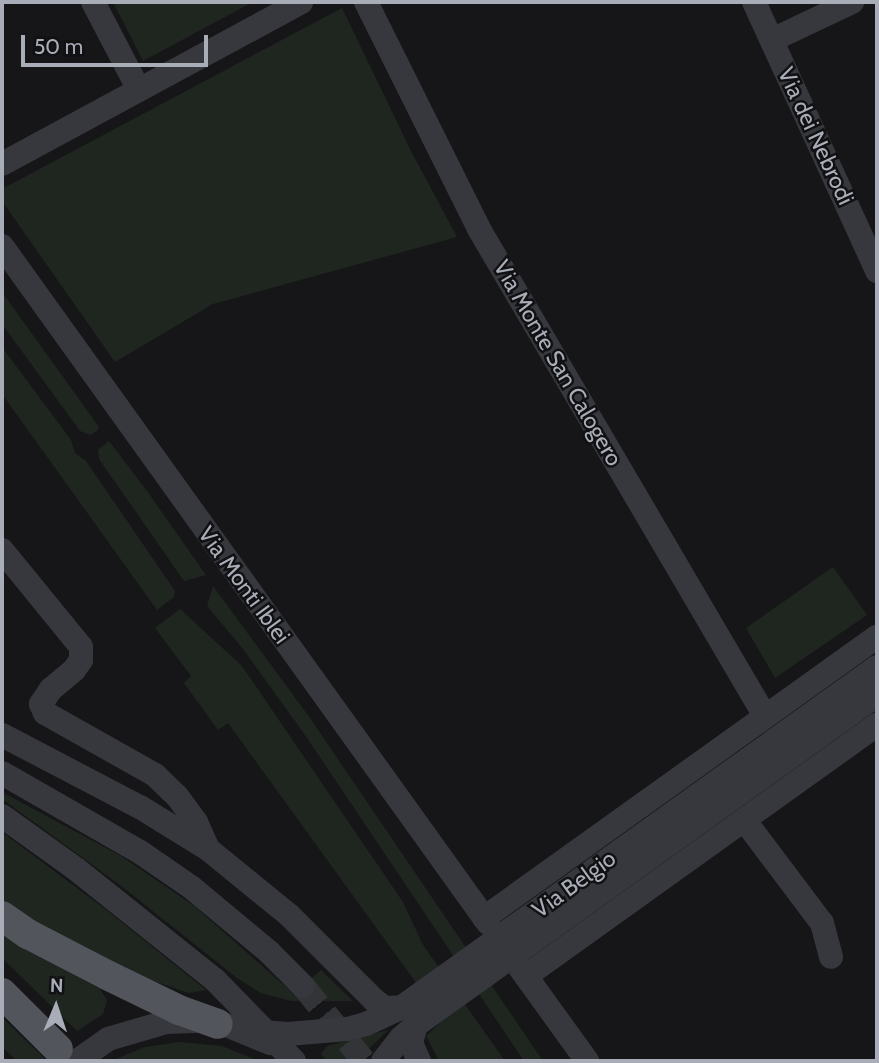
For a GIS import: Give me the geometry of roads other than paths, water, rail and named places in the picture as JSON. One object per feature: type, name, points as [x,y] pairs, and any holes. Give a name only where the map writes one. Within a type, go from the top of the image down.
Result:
[{"type":"main road","points":[[2,916],[28,934],[179,1010],[244,1029]]},
{"type":"main road","points":[[2,993],[68,1055]]},
{"type":"street","points":[[93,2],[139,90]]},
{"type":"street","points":[[2,164],[301,2]]},
{"type":"street","name":"Via Monte San Calogero","points":[[366,2],[480,229],[765,716]]},
{"type":"street","name":"Via dei Nebrodi","points":[[754,2],[877,271]]},
{"type":"street","points":[[772,40],[852,2]]},
{"type":"street","name":"Via Monti Iblei","points":[[2,246],[486,921]]},
{"type":"street","points":[[2,550],[81,647],[81,660],[74,670],[51,689],[41,704],[45,713],[155,775],[177,796],[196,822],[208,849]]},
{"type":"street","name":"Via Belgio","points":[[486,921],[877,637]]},
{"type":"street","name":"Via Belgio","points":[[383,1061],[401,1038],[409,1016],[877,667]]},
{"type":"street","name":"Via Belgio","points":[[68,1055],[126,1031],[166,1022],[244,1029],[347,1029],[409,1016],[877,695]]},
{"type":"street","name":"Via Belgio","points":[[587,1061],[523,972],[745,821],[877,725]]},
{"type":"street","points":[[2,735],[140,807],[208,849],[289,915],[374,1000],[385,1008],[409,1016],[411,1043],[419,1061]]},
{"type":"street","points":[[2,773],[118,839],[191,887],[269,952],[303,986]]},
{"type":"street","points":[[2,816],[76,869],[215,980],[244,1029],[293,1061]]},
{"type":"street","points":[[745,821],[822,923],[831,957]]},
{"type":"tunnel","points":[[303,986],[364,1061]]}]
